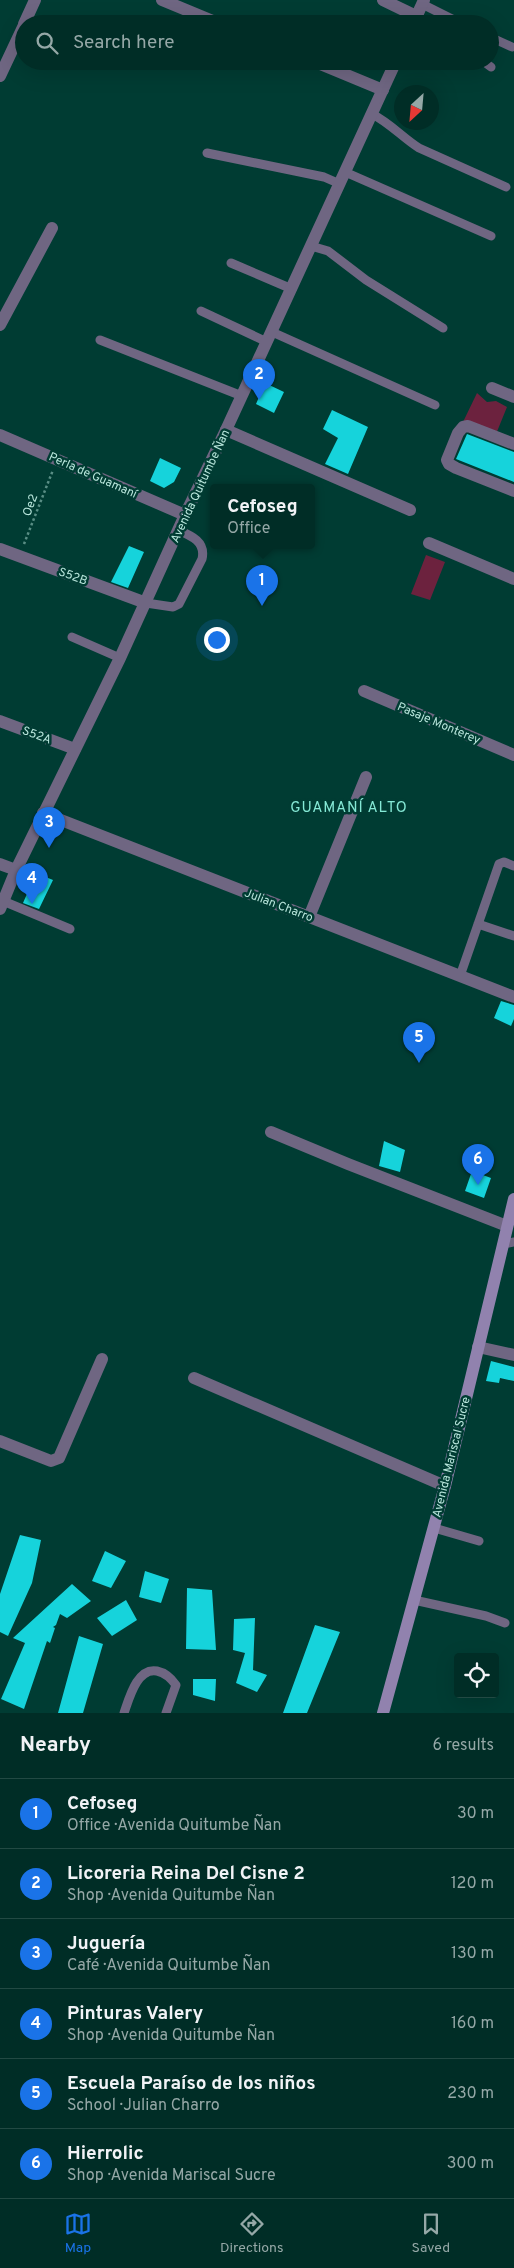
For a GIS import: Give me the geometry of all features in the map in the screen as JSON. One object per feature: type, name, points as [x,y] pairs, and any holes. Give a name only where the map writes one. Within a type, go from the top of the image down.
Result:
[{"type":"main road","name":"Avenida Mariscal Sucre","points":[[383,1713],[445,1486],[478,1347],[508,1243],[508,1226],[514,1199]]},
{"type":"street","points":[[28,15],[35,0]]},
{"type":"street","points":[[162,0],[198,15]]},
{"type":"street","points":[[383,0],[419,11]]},
{"type":"street","points":[[0,76],[15,44]]},
{"type":"street","points":[[335,70],[383,90]]},
{"type":"street","name":"Avenida Quitumbe Ñan","points":[[2,905],[16,870],[146,603],[178,530],[292,289],[392,70]]},
{"type":"street","points":[[0,325],[52,228]]},
{"type":"street","points":[[492,388],[514,397]]},
{"type":"street","points":[[514,444],[468,426],[463,427],[458,433],[447,460],[456,468],[514,491]]},
{"type":"street","points":[[226,430],[410,510]]},
{"type":"street","name":"Perla de Guamaní","points":[[0,436],[185,515]]},
{"type":"street","points":[[429,543],[514,579]]},
{"type":"street","name":"S52B","points":[[0,549],[146,603]]},
{"type":"street","name":"Pasaje Monterey","points":[[364,691],[514,755]]},
{"type":"street","name":"S52A","points":[[0,721],[75,749]]},
{"type":"street","points":[[309,917],[366,776]]},
{"type":"street","name":"Julian Charro","points":[[43,814],[514,997]]},
{"type":"street","points":[[0,864],[16,870]]},
{"type":"street","points":[[271,1132],[508,1226]]},
{"type":"street","points":[[478,1347],[514,1355]]},
{"type":"street","points":[[0,1441],[51,1461],[59,1458],[102,1359]]},
{"type":"street","points":[[194,1378],[445,1486]]},
{"type":"lane","points":[[419,11],[432,15]]},
{"type":"lane","points":[[499,41],[512,47]]},
{"type":"lane","points":[[372,114],[388,122],[408,141],[419,148],[506,187]]},
{"type":"lane","points":[[207,154],[324,177],[340,184]]},
{"type":"lane","points":[[345,172],[491,236]]},
{"type":"lane","points":[[312,246],[328,251],[366,280],[443,328]]},
{"type":"lane","points":[[231,263],[277,280],[292,289]]},
{"type":"lane","points":[[201,311],[435,405]]},
{"type":"lane","points":[[100,340],[242,396]]},
{"type":"lane","points":[[146,603],[173,607],[179,604],[202,559],[204,553],[201,544],[193,537],[178,530]]},
{"type":"lane","points":[[72,637],[120,658]]},
{"type":"lane","points":[[460,976],[499,864],[504,862],[514,866]]},
{"type":"lane","points":[[2,905],[70,929]]},
{"type":"lane","points":[[478,924],[514,936]]},
{"type":"lane","points":[[434,1528],[479,1541]]},
{"type":"lane","points":[[414,1600],[486,1616],[505,1623]]},
{"type":"lane","points":[[124,1713],[140,1678],[145,1672],[152,1670],[168,1676],[176,1685],[166,1713]]},
{"type":"path","name":"Oe2","points":[[19,557],[57,459]]},
{"type":"shaded area","points":[[477,393],[487,402],[496,401],[507,407],[496,434],[463,422]]},
{"type":"shaded area","points":[[426,555],[445,562],[430,600],[411,594]]},
{"type":"building","points":[[265,383],[284,392],[274,413],[256,404]]},
{"type":"building","points":[[332,410],[368,427],[348,474],[325,464],[338,438],[323,429]]},
{"type":"building","points":[[467,434],[514,452],[514,482],[456,459]]},
{"type":"building","points":[[160,458],[181,468],[174,482],[164,488],[150,481]]},
{"type":"building","points":[[129,546],[144,552],[128,588],[111,582]]},
{"type":"building","points":[[36,873],[53,880],[39,909],[23,903]]},
{"type":"building","points":[[501,1001],[514,1005],[514,1019],[511,1026],[494,1018]]},
{"type":"building","points":[[384,1141],[405,1150],[400,1172],[379,1166]]},
{"type":"building","points":[[472,1171],[491,1178],[484,1198],[465,1191]]},
{"type":"building","points":[[491,1361],[514,1367],[514,1381],[500,1378],[499,1383],[486,1381]]},
{"type":"building","points":[[20,1535],[41,1540],[32,1583],[8,1636],[0,1632],[0,1594]]},
{"type":"building","points":[[105,1551],[126,1561],[111,1588],[92,1581]]},
{"type":"building","points":[[145,1571],[169,1579],[161,1603],[139,1597]]},
{"type":"building","points":[[72,1584],[91,1601],[67,1618],[60,1614],[56,1625],[53,1627],[55,1628],[50,1643],[47,1641],[24,1709],[1,1699],[25,1643],[13,1638]]},
{"type":"building","points":[[187,1588],[212,1590],[216,1650],[186,1649]]},
{"type":"building","points":[[126,1600],[137,1620],[112,1636],[97,1618]]},
{"type":"building","points":[[255,1618],[253,1670],[267,1675],[257,1692],[236,1683],[245,1653],[233,1650],[234,1619]]},
{"type":"building","points":[[315,1625],[340,1632],[307,1713],[283,1713]]},
{"type":"building","points":[[79,1636],[103,1644],[83,1713],[58,1713]]},
{"type":"building","points":[[193,1679],[216,1679],[215,1701],[193,1695]]},
{"type":"place","name":"Licoreria Reina Del Cisne 2","points":[[259,400]]},
{"type":"place","name":"Cefoseg","points":[[262,606]]},
{"type":"place","name":"Juguería","points":[[49,848]]},
{"type":"place","name":"Pinturas Valery","points":[[32,904]]},
{"type":"place","name":"Escuela Paraíso de los niños","points":[[419,1063]]},
{"type":"place","name":"Hierrolic","points":[[478,1185]]},
{"type":"district","name":"GUAMANÍ ALTO","points":[[349,807]]}]
